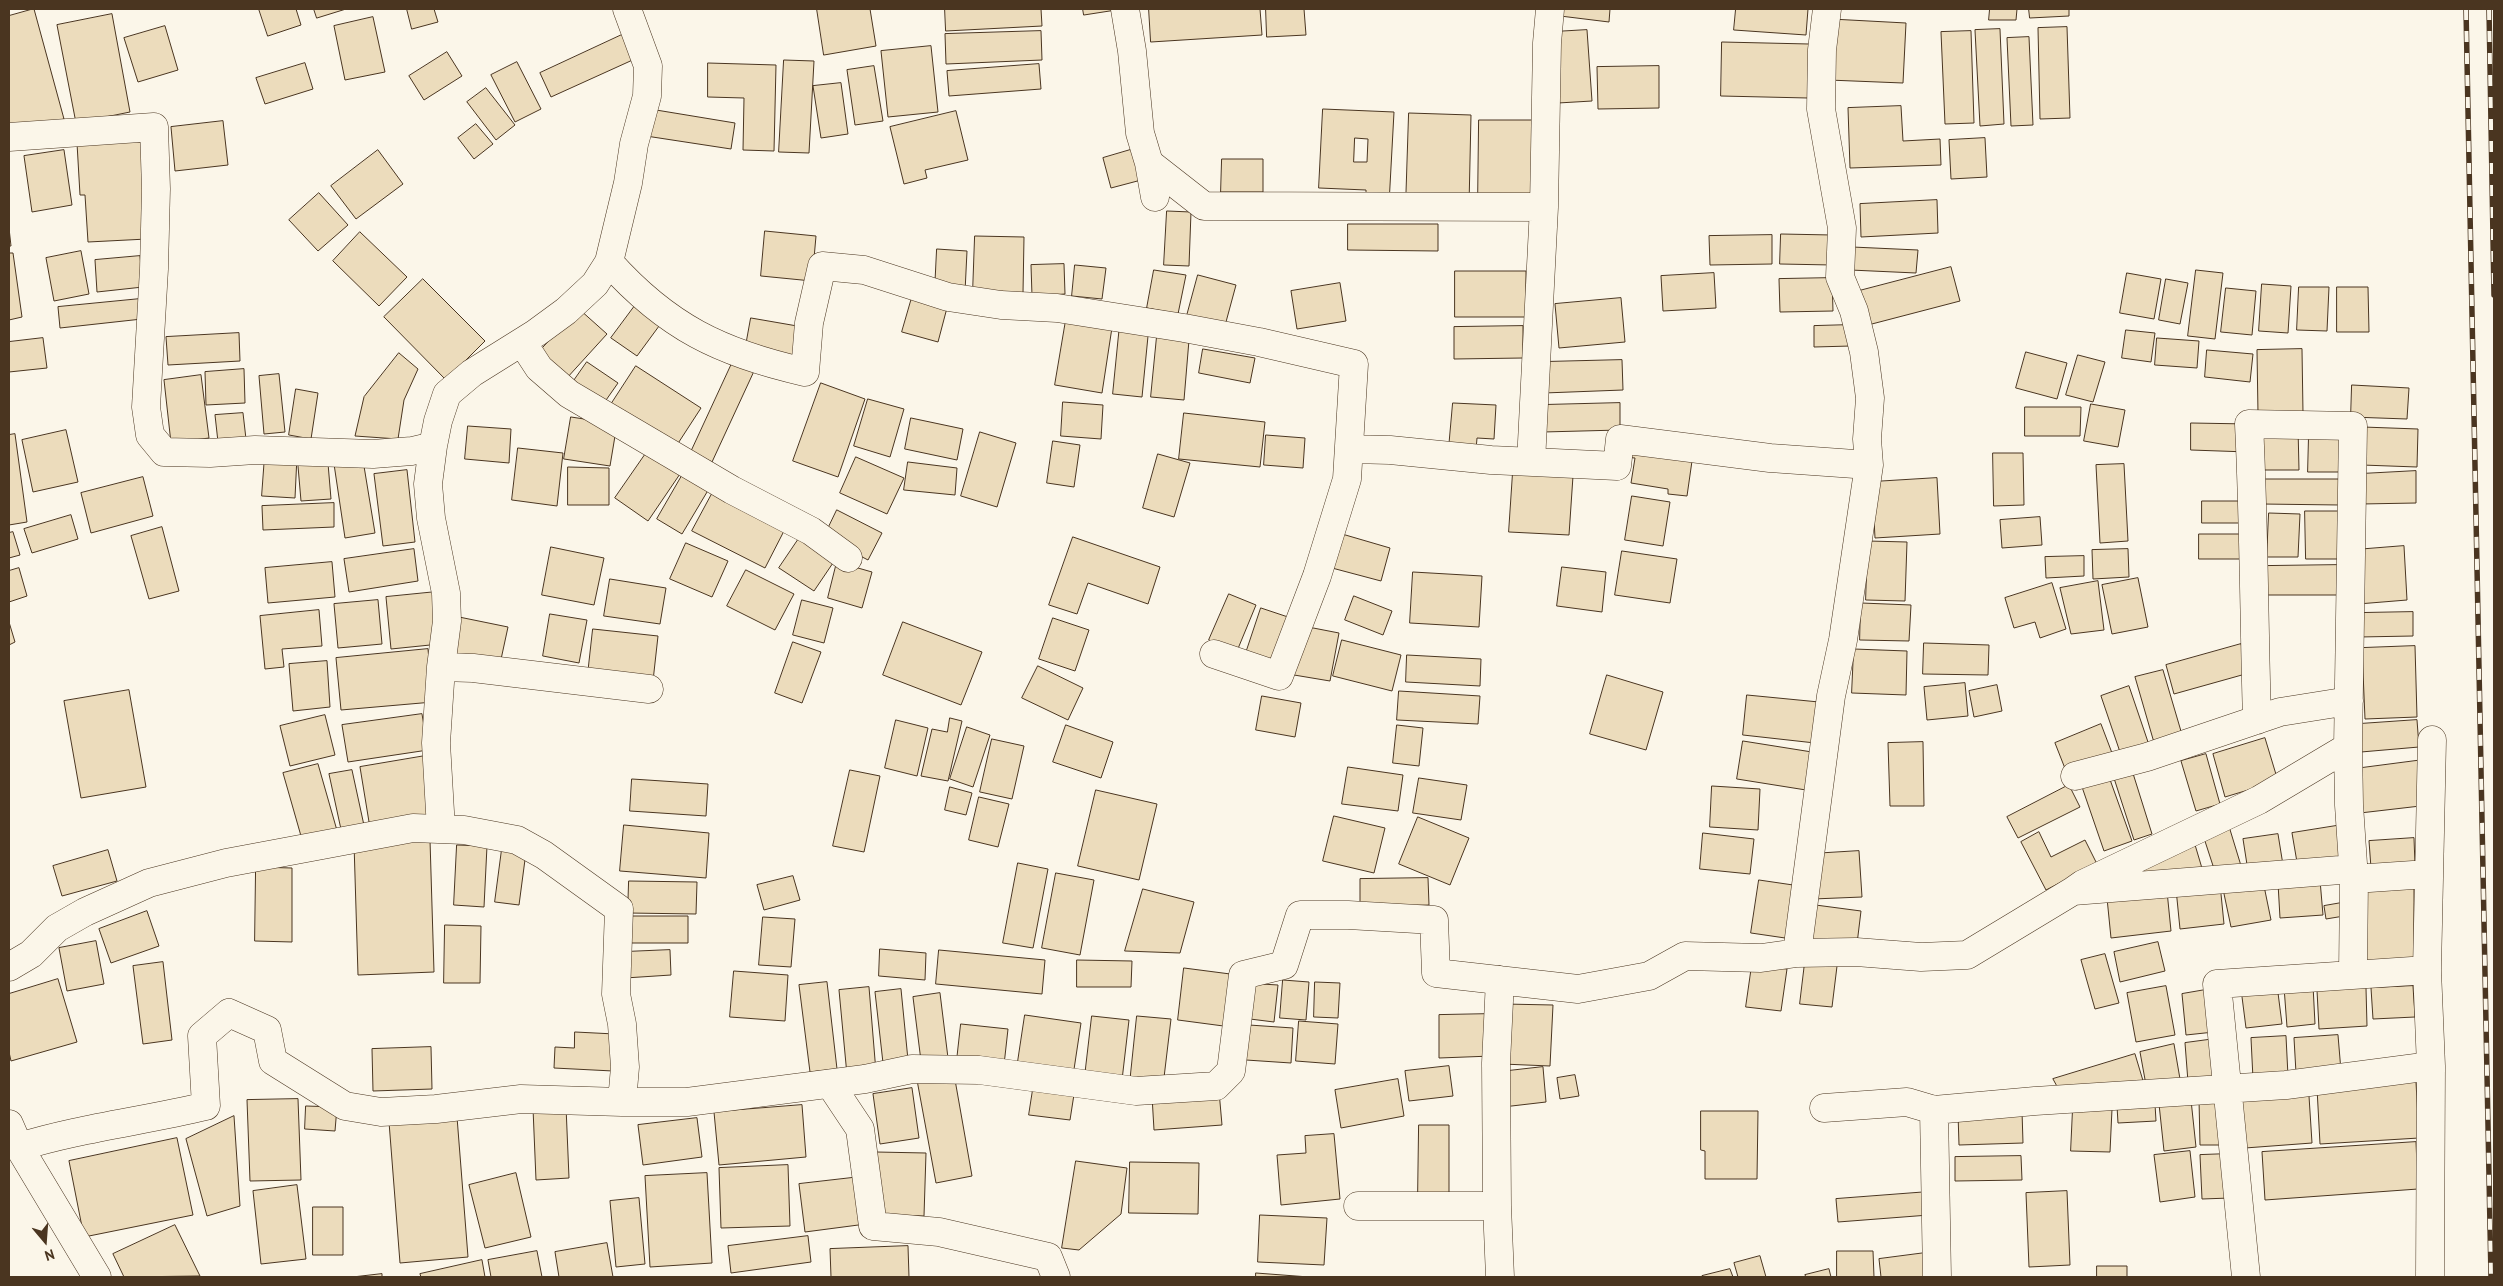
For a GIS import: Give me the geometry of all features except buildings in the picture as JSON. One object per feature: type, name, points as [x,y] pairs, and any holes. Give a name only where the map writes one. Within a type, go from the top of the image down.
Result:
[{"type":"street","points":[[441,829],[436,743],[440,667],[447,621],[446,593],[431,518],[428,484],[438,421],[447,394],[472,372],[522,342],[566,311],[595,284],[609,262],[628,183],[634,144],[647,96],[648,66],[627,9]]},
{"type":"street","points":[[1125,9],[1132,51],[1140,133],[1149,163],[1155,197]]},
{"type":"street","points":[[1530,462],[1544,208],[1547,43],[1550,9]]},
{"type":"street","points":[[1797,953],[1829,705],[1843,640],[1869,466],[1867,439],[1870,398],[1864,352],[1854,311],[1840,277],[1842,228],[1821,108],[1822,50],[1827,9]]},
{"type":"street","points":[[9,137],[154,127],[156,189],[146,407],[150,435],[164,452],[210,453],[255,450],[373,454],[412,452],[433,446]]},
{"type":"street","points":[[1149,163],[1204,206],[1544,208]]},
{"type":"street","points":[[609,262],[634,291],[673,321],[703,339],[761,362],[805,372],[809,323],[822,266],[864,270],[948,297],[1001,305],[1057,308],[1184,328],[1354,364],[1347,479],[1317,576],[1279,676],[1214,654]]},
{"type":"street","points":[[522,342],[540,368],[569,394],[732,490],[811,531],[848,558]]},
{"type":"street","points":[[2257,720],[2254,536],[2249,424],[2353,426],[2348,747],[2349,804],[2354,874],[2353,974]]},
{"type":"street","points":[[1350,449],[1390,450],[1447,457],[1618,466],[1620,439],[1770,458],[1869,466]]},
{"type":"street","points":[[440,667],[473,668],[649,689]]},
{"type":"street","points":[[2075,776],[2147,757],[2280,712],[2349,701]]},
{"type":"street","points":[[2430,1277],[2431,1066],[2427,970],[2432,740]]},
{"type":"street","points":[[14,1136],[54,1136],[149,1120],[206,1106],[202,1036],[229,1013],[267,1030],[273,1062],[345,1106],[381,1112],[436,1109],[521,1099],[687,1102],[830,1084],[912,1070],[979,1070],[1136,1091],[1216,1086],[1231,1071],[1243,975],[1284,965],[1300,915],[1348,915],[1434,920],[1436,973],[1578,989],[1649,976],[1685,956],[1761,958],[1797,953],[1856,952],[1921,957],[1967,955],[2083,884],[2259,800],[2348,747]]},
{"type":"street","points":[[9,966],[31,954],[57,928],[85,912],[149,883],[226,863],[413,828],[464,830],[517,840],[544,855],[619,909],[616,994],[622,1024],[625,1068],[622,1102]]},
{"type":"street","points":[[2073,891],[2354,874],[2428,874]]},
{"type":"street","points":[[2246,1277],[2217,984],[2427,970]]},
{"type":"street","points":[[1500,980],[1496,1080],[1497,1206],[1500,1277]]},
{"type":"street","points":[[1824,1108],[1906,1102],[1934,1110],[2035,1101],[2286,1084],[2431,1066]]},
{"type":"street","points":[[830,1084],[860,1129],[873,1226],[939,1232],[1048,1257],[1056,1277]]},
{"type":"street","points":[[1934,1110],[1936,1277]]},
{"type":"street","points":[[14,1136],[97,1277]]},
{"type":"street","points":[[1358,1206],[1497,1206]]},
{"type":"railway","points":[[2466,9],[2491,1277]]},
{"type":"railway","points":[[2489,9],[2494,295]]}]
